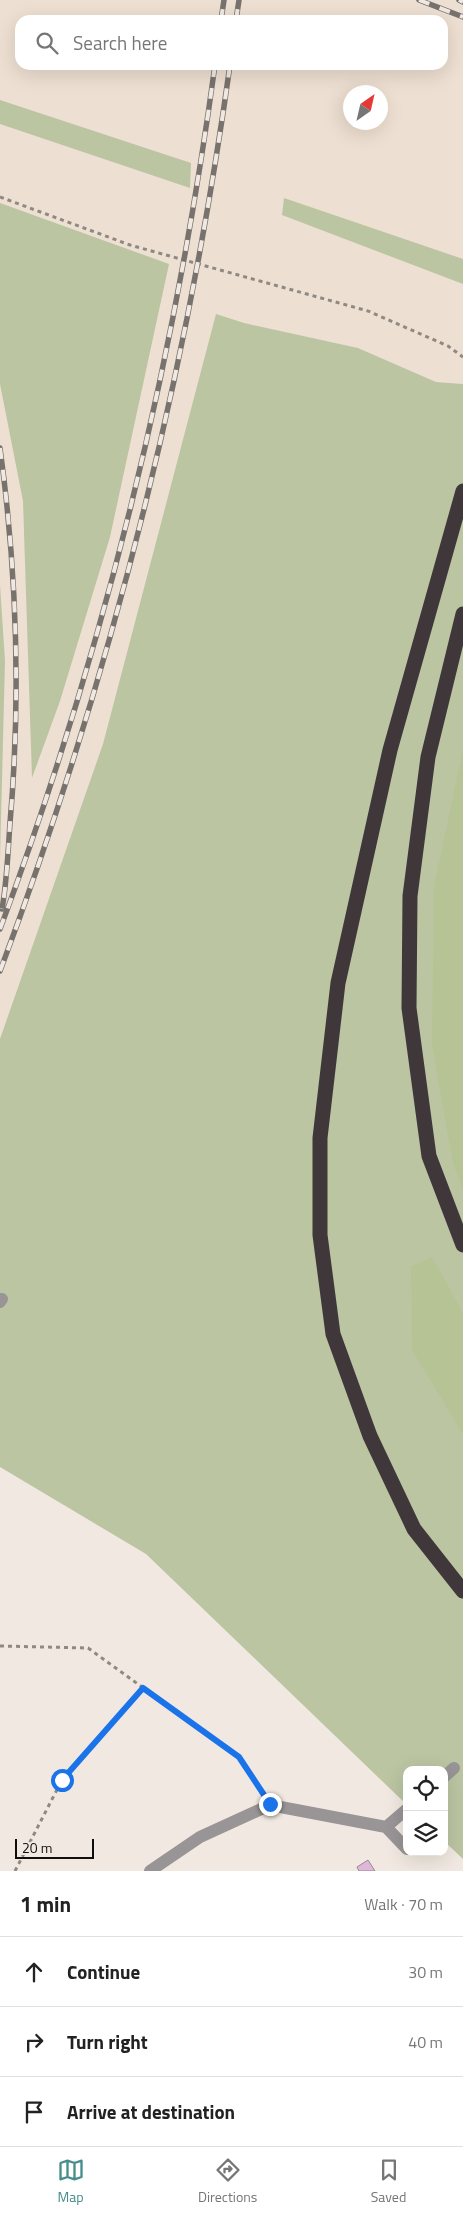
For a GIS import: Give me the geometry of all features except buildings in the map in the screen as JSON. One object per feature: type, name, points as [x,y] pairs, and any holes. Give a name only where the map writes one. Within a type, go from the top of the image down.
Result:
[{"type":"highway","points":[[463,492],[385,769],[338,983],[320,1138],[320,1235],[333,1334],[370,1436],[414,1529],[463,1591]]},
{"type":"highway","points":[[463,614],[428,757],[410,896],[409,1008],[429,1156],[463,1245]]},
{"type":"lane","points":[[448,1773],[454,1768]]},
{"type":"lane","points":[[150,1871],[200,1837],[270,1804],[386,1827],[403,1845]]},
{"type":"lane","points":[[386,1827],[405,1811]]},
{"type":"path","points":[[0,197],[130,245],[368,311],[448,346],[463,357]]},
{"type":"path","points":[[0,1646],[88,1648],[239,1757],[270,1804]]},
{"type":"path","points":[[15,1871],[62,1780],[143,1688]]},
{"type":"shaded area","points":[[0,0],[463,0],[463,384],[436,382],[358,348],[245,324],[0,1243]]},
{"type":"green space","points":[[0,100],[191,163],[190,188],[0,124]]},
{"type":"green space","points":[[284,198],[463,259],[463,284],[282,215]]},
{"type":"green space","points":[[0,203],[169,264],[110,537],[60,701],[32,778],[23,501],[0,384]]},
{"type":"green space","points":[[216,314],[244,323],[358,348],[436,382],[463,384],[463,1859],[448,1845],[448,1766],[403,1766],[403,1801],[146,1554],[0,1467],[0,1039],[103,744]]},
{"type":"green space","points":[[0,585],[5,661],[0,859]]},
{"type":"green space","points":[[463,749],[463,1190],[453,1163],[432,1045],[434,887]]},
{"type":"green space","points":[[432,1257],[463,1313],[463,1434],[412,1350],[411,1266]]},
{"type":"railway","points":[[222,15],[224,0]]},
{"type":"railway","points":[[237,15],[239,0]]},
{"type":"railway","points":[[419,0],[463,17]]},
{"type":"railway","points":[[459,0],[463,2]]},
{"type":"railway","points":[[0,929],[72,718],[132,503],[179,285],[199,175],[214,70]]},
{"type":"railway","points":[[0,971],[40,861],[76,750],[110,637],[140,524],[191,296],[212,181],[229,70]]},
{"type":"railway","points":[[0,448],[14,588],[16,635],[13,776],[2,909]]},
{"type":"route","points":[[62,1780],[143,1688],[239,1757],[270,1804]]}]
